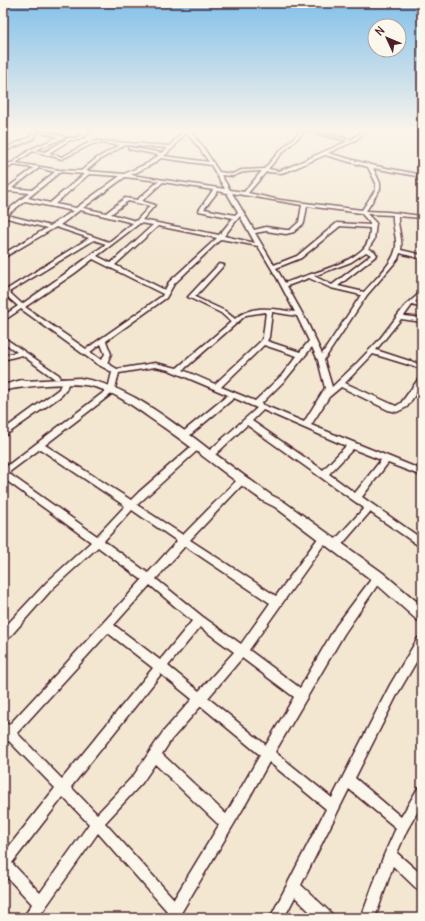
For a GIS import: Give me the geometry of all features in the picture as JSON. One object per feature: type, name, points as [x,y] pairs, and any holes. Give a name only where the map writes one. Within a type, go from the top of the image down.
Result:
[{"type":"main road","points":[[3,388],[61,379],[94,383],[111,387],[149,404],[378,577],[422,614]]},
{"type":"main road","points":[[111,387],[147,410],[267,498],[280,504]]},
{"type":"street","points":[[3,193],[7,187],[27,174]]},
{"type":"street","points":[[3,216],[55,174]]},
{"type":"street","points":[[52,204],[87,174]]},
{"type":"street","points":[[99,174],[162,181],[280,201],[363,212],[422,217]]},
{"type":"street","points":[[3,256],[54,226],[123,176],[128,174]]},
{"type":"street","points":[[219,174],[300,314],[321,360],[329,388],[306,426]]},
{"type":"street","points":[[225,174],[235,174]]},
{"type":"street","points":[[245,194],[262,174]]},
{"type":"street","points":[[363,212],[379,185],[372,174]]},
{"type":"street","points":[[411,174],[422,176]]},
{"type":"street","points":[[138,201],[162,181]]},
{"type":"street","points":[[7,187],[32,192]]},
{"type":"street","points":[[216,190],[201,210],[237,217]]},
{"type":"street","points":[[24,199],[259,245]]},
{"type":"street","points":[[3,319],[73,272],[137,221],[153,205],[127,199],[107,215]]},
{"type":"street","points":[[253,232],[266,230],[292,231],[301,223],[305,204]]},
{"type":"street","points":[[86,352],[166,293],[171,283],[221,237],[241,211]]},
{"type":"street","points":[[284,285],[348,260],[365,250],[373,236],[373,223],[363,212]]},
{"type":"street","points":[[321,360],[365,294],[396,258],[399,251],[400,237],[395,229],[396,214]]},
{"type":"street","points":[[3,216],[54,226],[108,243]]},
{"type":"street","points":[[111,266],[157,224]]},
{"type":"street","points":[[273,267],[298,258],[339,224],[372,227]]},
{"type":"street","points":[[93,238],[4,291],[22,307],[103,364],[116,371],[155,365],[178,371],[306,426],[422,473]]},
{"type":"street","points":[[333,287],[374,255],[372,252],[365,250]]},
{"type":"street","points":[[399,251],[422,257]]},
{"type":"street","points":[[92,256],[166,293]]},
{"type":"street","points":[[221,265],[191,297],[223,312],[235,322]]},
{"type":"street","points":[[309,276],[333,287],[365,294]]},
{"type":"street","points":[[326,395],[340,384],[381,341],[401,317],[403,312],[422,293]]},
{"type":"street","points":[[411,303],[422,306]]},
{"type":"street","points":[[178,371],[244,314],[251,311],[300,314]]},
{"type":"street","points":[[216,387],[263,342],[266,337],[270,311]]},
{"type":"street","points":[[401,317],[422,320]]},
{"type":"street","points":[[3,339],[61,379],[62,390],[3,434]]},
{"type":"street","points":[[102,341],[108,354],[103,364]]},
{"type":"street","points":[[213,452],[247,421],[313,341]]},
{"type":"street","points":[[263,342],[301,355]]},
{"type":"street","points":[[371,350],[422,367]]},
{"type":"street","points":[[3,358],[23,353]]},
{"type":"street","points":[[116,371],[111,387],[4,475],[149,579],[199,620],[242,650],[301,695]]},
{"type":"street","points":[[340,384],[391,408],[397,409],[404,405],[422,380]]},
{"type":"street","points":[[187,432],[233,395]]},
{"type":"street","points":[[247,421],[422,544]]},
{"type":"street","points":[[40,445],[277,602]]},
{"type":"street","points":[[323,475],[352,445]]},
{"type":"street","points":[[4,631],[96,542],[130,505],[197,446]]},
{"type":"street","points":[[356,498],[387,458]]},
{"type":"street","points":[[242,480],[184,540],[65,674],[5,733],[97,823],[173,914],[340,630],[378,577]]},
{"type":"street","points":[[336,546],[370,507]]},
{"type":"street","points":[[30,918],[97,823],[138,779],[167,736],[200,700],[242,650],[324,537]]},
{"type":"street","points":[[40,903],[3,863],[160,666],[199,620]]},
{"type":"street","points":[[107,626],[160,666],[334,808]]},
{"type":"street","points":[[277,918],[394,689],[422,642]]},
{"type":"street","points":[[154,755],[227,824]]},
{"type":"street","points":[[348,780],[403,826]]},
{"type":"street","points":[[368,918],[390,855],[403,826],[422,792]]},
{"type":"street","points":[[390,855],[422,884]]},
{"type":"street","points":[[294,886],[326,918]]}]
